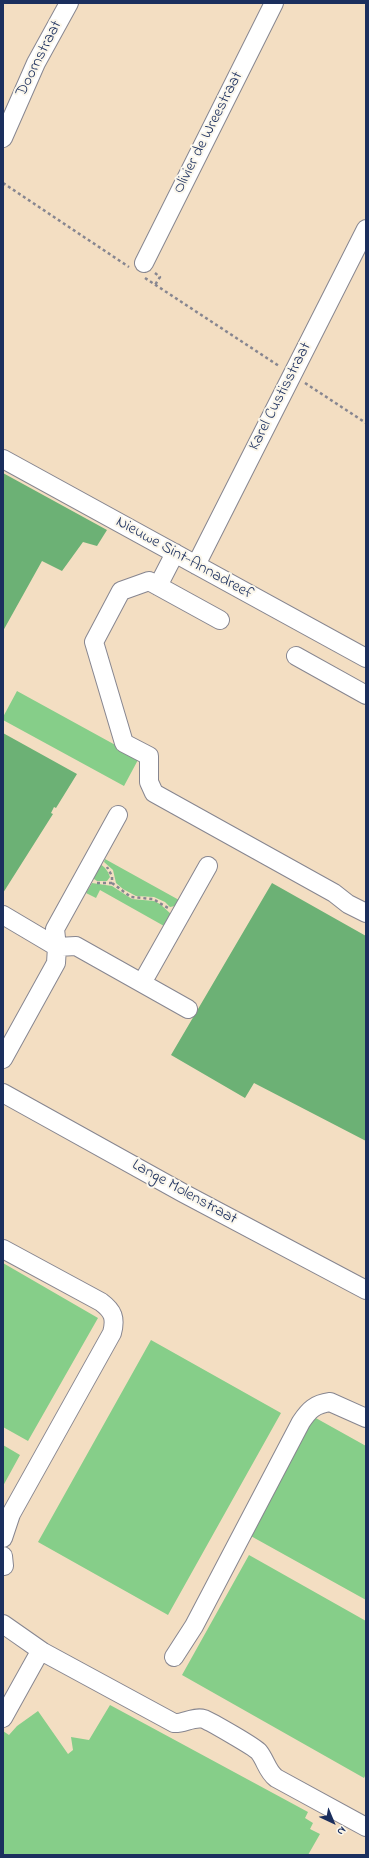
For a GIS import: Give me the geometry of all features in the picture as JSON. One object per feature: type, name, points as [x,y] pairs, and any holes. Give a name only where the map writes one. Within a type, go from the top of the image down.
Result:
[{"type":"street","name":"Doornstraat","points":[[3,138],[36,63],[69,3]]},
{"type":"street","name":"Olivier de Wreestraat","points":[[140,270],[274,3]]},
{"type":"street","name":"Karel Custisstraat","points":[[196,565],[366,229]]},
{"type":"street","name":"Nieuwe Sint-Annadreef","points":[[3,459],[366,658]]},
{"type":"street","points":[[158,586],[175,553]]},
{"type":"street","points":[[220,620],[149,581],[121,591],[94,642],[124,743],[149,756],[150,782],[154,793],[334,893],[348,904],[366,913]]},
{"type":"street","points":[[296,656],[365,692]]},
{"type":"street","points":[[3,1059],[56,963],[57,947],[55,929],[118,815]]},
{"type":"street","points":[[142,983],[208,866]]},
{"type":"street","points":[[3,915],[57,947],[76,946],[188,1009]]},
{"type":"street","name":"Lange Molenstraat","points":[[3,1093],[366,1290]]},
{"type":"street","points":[[3,1249],[100,1302],[108,1308],[114,1316],[112,1333],[11,1514],[3,1538]]},
{"type":"street","points":[[174,1657],[194,1626],[301,1422],[308,1413],[313,1407],[330,1402],[366,1418]]},
{"type":"street","points":[[3,1624],[43,1652],[174,1723],[180,1724],[189,1720],[203,1719],[258,1751],[270,1773],[276,1778],[366,1827]]},
{"type":"street","points":[[3,1718],[38,1654],[43,1652]]},
{"type":"path","points":[[3,183],[140,270],[292,375],[366,423]]},
{"type":"path","points":[[112,883],[131,897],[153,899],[161,902],[180,917]]},
{"type":"green space","points":[[3,473],[107,530],[97,546],[83,542],[62,571],[42,561],[3,631]]},
{"type":"green space","points":[[17,691],[139,758],[124,786],[3,720],[3,717]]},
{"type":"green space","points":[[3,733],[77,774],[56,808],[54,807],[51,813],[53,814],[3,893]]},
{"type":"green space","points":[[105,859],[179,900],[175,906],[170,907],[165,902],[154,897],[136,896],[123,889],[116,883],[113,870],[104,862]]},
{"type":"green space","points":[[100,864],[105,868],[110,877],[107,881],[97,881],[91,877]]},
{"type":"green space","points":[[92,883],[112,886],[132,899],[154,901],[160,904],[171,914],[164,926],[100,890],[96,898],[86,893]]},
{"type":"green space","points":[[272,883],[366,936],[366,1141],[254,1083],[245,1098],[171,1055]]},
{"type":"green space","points":[[3,1263],[98,1318],[28,1441],[3,1427]]},
{"type":"green space","points":[[151,1340],[281,1413],[168,1615],[38,1542]]},
{"type":"green space","points":[[314,1417],[366,1446],[366,1600],[249,1535]]},
{"type":"green space","points":[[3,1445],[20,1455],[3,1486]]},
{"type":"green space","points":[[249,1555],[366,1621],[366,1774],[364,1778],[182,1675]]},
{"type":"green space","points":[[110,1705],[308,1812],[305,1818],[313,1823],[310,1829],[320,1834],[308,1855],[3,1855],[3,1731],[9,1735],[17,1726],[38,1711],[68,1754],[73,1750],[71,1737],[89,1740]]}]
